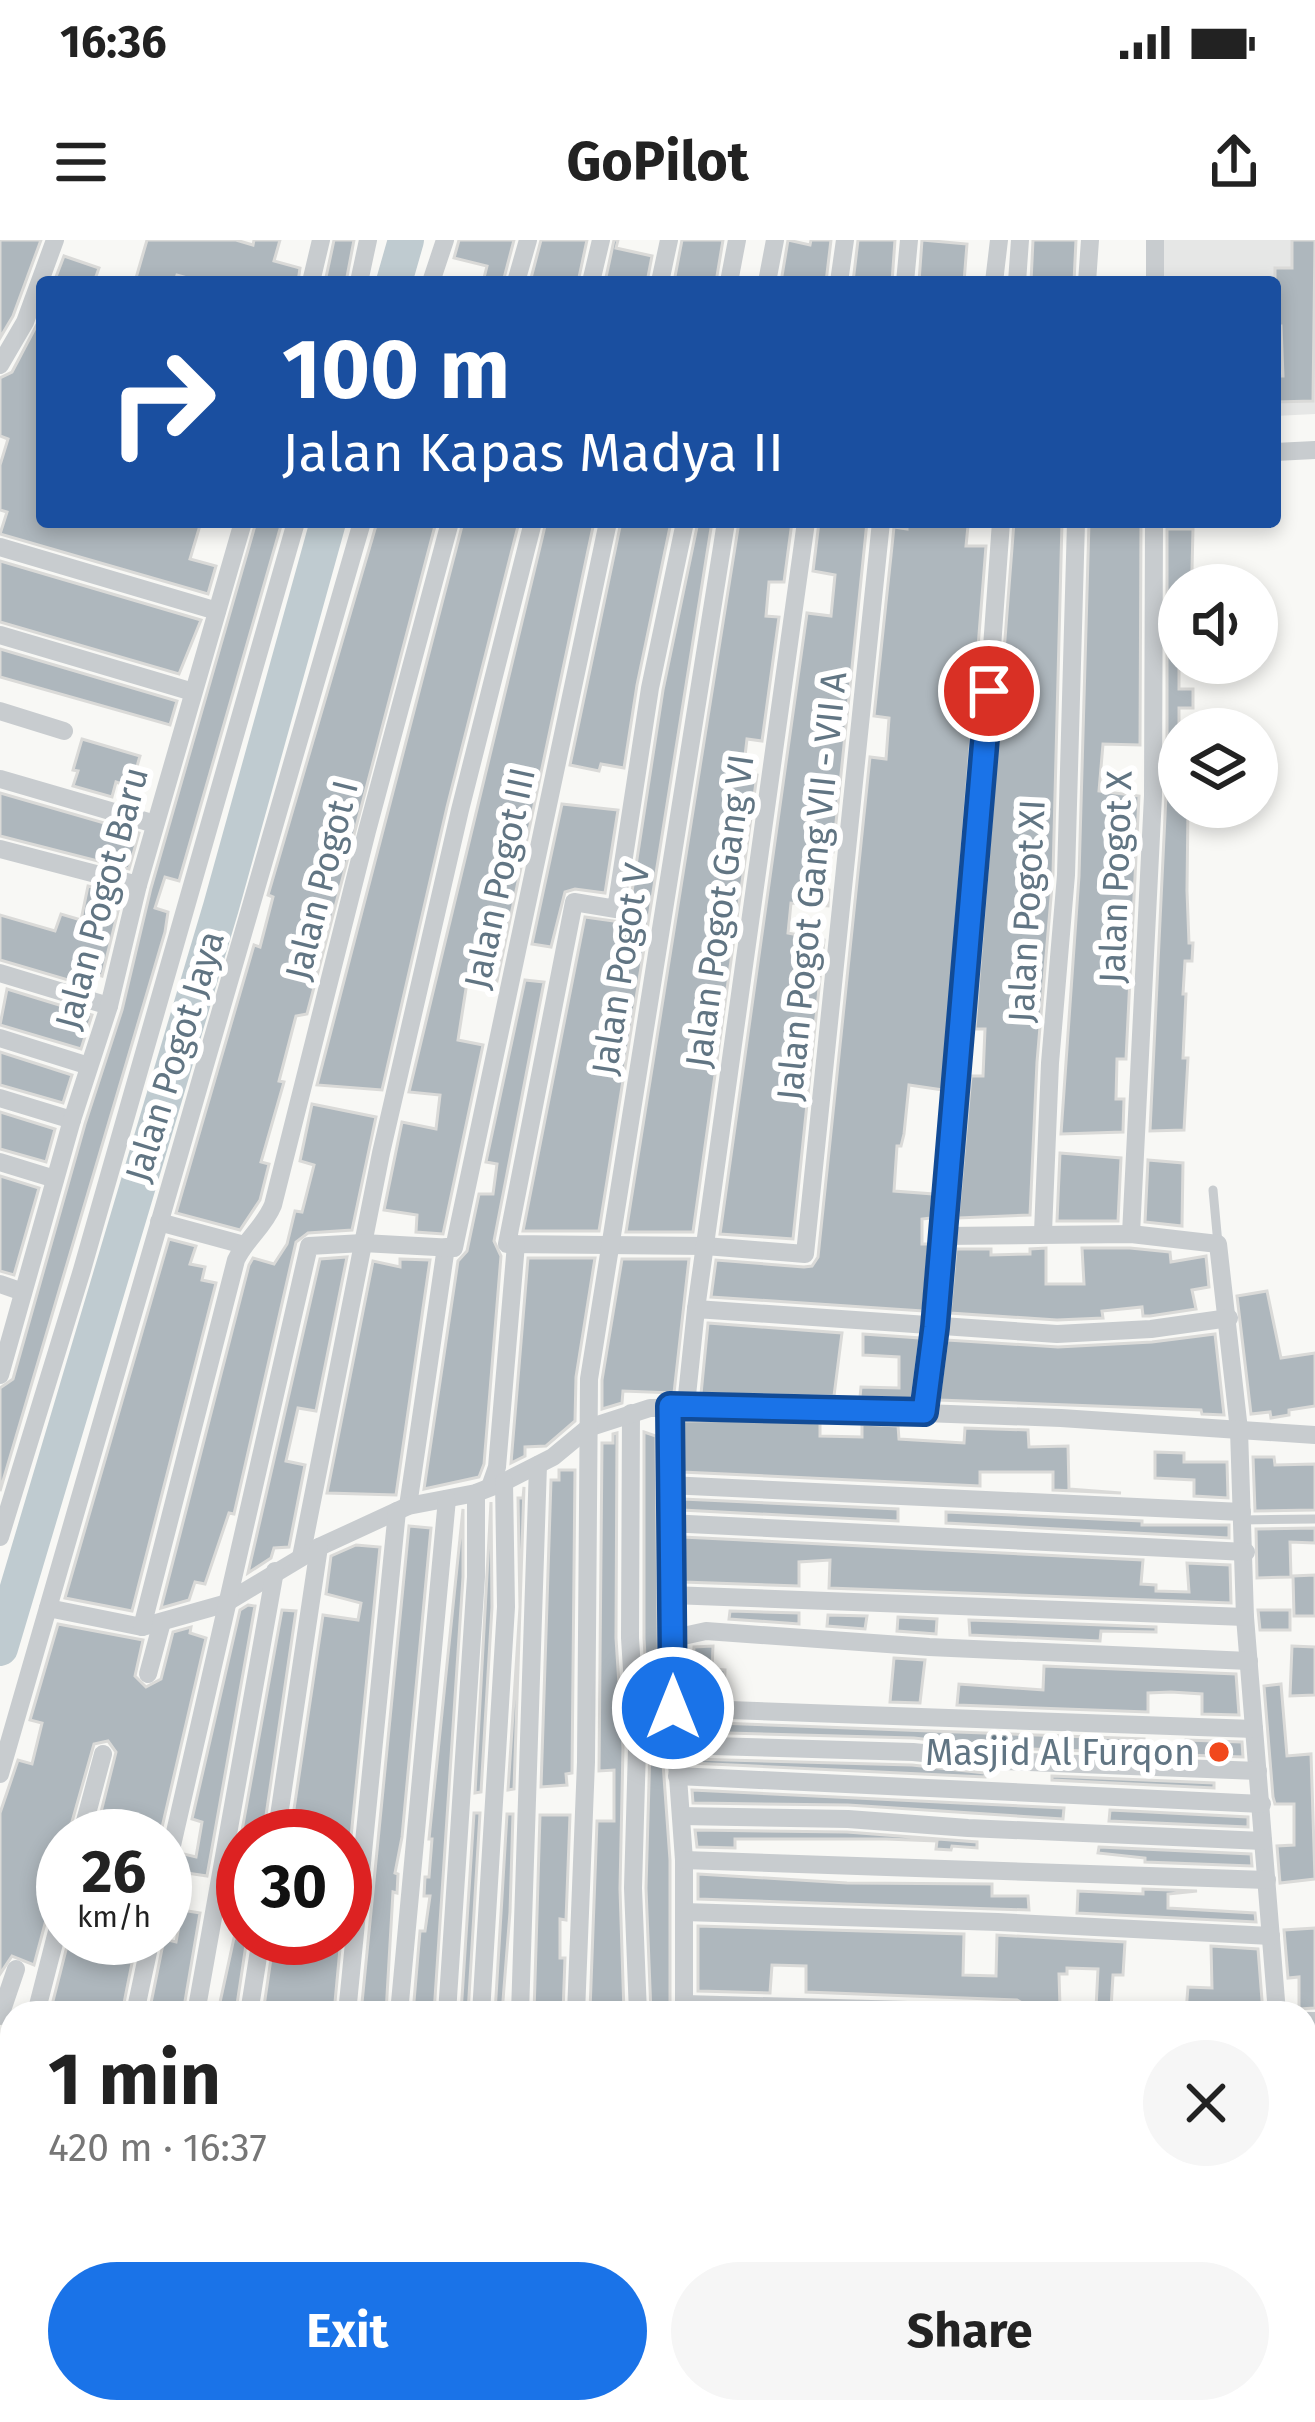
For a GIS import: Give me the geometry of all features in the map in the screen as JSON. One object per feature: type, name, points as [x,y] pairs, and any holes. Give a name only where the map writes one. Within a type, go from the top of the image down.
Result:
[{"type":"street","points":[[42,276],[55,240]]},
{"type":"street","points":[[312,276],[321,240]]},
{"type":"street","points":[[359,276],[368,240]]},
{"type":"street","points":[[433,276],[445,240]]},
{"type":"street","points":[[518,276],[527,240]]},
{"type":"street","points":[[592,276],[601,240]]},
{"type":"street","points":[[661,276],[669,240]]},
{"type":"street","points":[[729,276],[737,240]]},
{"type":"street","points":[[768,276],[775,240]]},
{"type":"street","points":[[840,276],[844,240]]},
{"type":"street","points":[[905,276],[909,240]]},
{"type":"street","points":[[995,276],[999,240]]},
{"type":"street","points":[[1017,276],[1020,240]]},
{"type":"street","points":[[1088,276],[1090,240]]},
{"type":"street","points":[[1155,240],[1155,276]]},
{"type":"street","points":[[0,365],[36,292]]},
{"type":"street","points":[[1281,452],[1315,450]]},
{"type":"street","name":"Jalan Pogot Baru","points":[[0,1376],[241,528]]},
{"type":"street","points":[[0,1537],[82,1270],[294,528]]},
{"type":"street","name":"Jalan Pogot Jaya","points":[[0,1774],[360,528]]},
{"type":"street","name":"Jalan Pogot I","points":[[148,1674],[152,1624],[236,1260],[274,1205],[367,831],[449,528]]},
{"type":"street","points":[[280,1809],[310,1552],[363,1243],[460,810],[531,528]]},
{"type":"street","name":"Jalan Pogot III","points":[[347,2001],[403,1509],[450,1247],[607,528]]},
{"type":"street","points":[[684,528],[650,688],[616,909],[574,902],[507,1244],[705,1246]]},
{"type":"street","name":"Jalan Pogot V","points":[[576,2001],[586,1762],[589,1379],[725,528]]},
{"type":"street","name":"Jalan Pogot Gang VI","points":[[685,2001],[684,1860],[673,1708],[668,1485],[805,528]]},
{"type":"street","name":"Jalan Pogot Gang VII - VII A","points":[[705,1246],[806,1252],[880,528]]},
{"type":"street","points":[[924,1412],[943,1235],[1001,528]]},
{"type":"street","name":"Jalan Pogot XI","points":[[1043,1232],[1050,1063],[1066,875],[1076,528]]},
{"type":"street","name":"Jalan Pogot X","points":[[1131,1234],[1153,796],[1154,528]]},
{"type":"street","points":[[0,547],[217,611]]},
{"type":"street","points":[[0,635],[193,692]]},
{"type":"street","points":[[0,711],[64,731]]},
{"type":"street","points":[[0,779],[155,824]]},
{"type":"street","points":[[0,849],[138,885]]},
{"type":"street","points":[[0,974],[109,1006]]},
{"type":"street","points":[[0,1038],[89,1066]]},
{"type":"street","points":[[0,1098],[72,1120]]},
{"type":"street","points":[[0,1162],[55,1179]]},
{"type":"street","points":[[159,1222],[244,1245]]},
{"type":"street","points":[[943,1235],[1131,1234],[1218,1244],[1239,1430],[1253,1729],[1276,2001]]},
{"type":"street","points":[[448,2001],[476,1577],[497,1467],[516,1244]]},
{"type":"street","points":[[180,1809],[309,1246],[450,1247]]},
{"type":"street","points":[[0,1284],[23,1292]]},
{"type":"street","points":[[696,1309],[1057,1334],[1151,1329],[1229,1318]]},
{"type":"street","points":[[48,1608],[152,1624],[224,1604],[310,1552],[403,1509],[490,1487],[538,1465],[588,1428],[630,1423],[678,1406],[924,1412],[1315,1435]]},
{"type":"street","points":[[630,1423],[638,2001]]},
{"type":"street","points":[[520,2001],[538,1465]]},
{"type":"street","points":[[668,1485],[1242,1516]]},
{"type":"street","points":[[482,2001],[506,1607],[490,1487]]},
{"type":"street","points":[[400,2001],[447,1499]]},
{"type":"street","points":[[668,1523],[1246,1552]]},
{"type":"street","points":[[198,2001],[275,1571]]},
{"type":"street","points":[[671,1595],[1246,1617]]},
{"type":"street","points":[[674,1638],[706,1631],[928,1647],[1249,1660]]},
{"type":"street","points":[[673,1708],[1253,1729]]},
{"type":"street","points":[[678,1745],[913,1752],[1004,1761],[1258,1772]]},
{"type":"street","points":[[88,1809],[103,1754]]},
{"type":"street","points":[[677,1776],[1262,1804]]},
{"type":"street","points":[[681,1816],[848,1819],[1264,1841]]},
{"type":"street","points":[[684,1860],[1267,1880]]},
{"type":"street","points":[[685,1912],[1271,1936]]},
{"type":"street","points":[[39,2001],[48,1965]]},
{"type":"street","points":[[138,2001],[145,1965]]},
{"type":"street","points":[[251,2001],[257,1965]]},
{"type":"street","points":[[5,2001],[16,1969]]},
{"type":"lane","points":[[1213,1190],[1218,1244]]},
{"type":"lane","points":[[1242,1516],[1315,1519]]},
{"type":"shaded area","points":[[1157,240],[1315,240],[1315,414],[1281,416],[1281,276],[1157,276]]},
{"type":"building","points":[[0,240],[41,240],[0,338]]},
{"type":"building","points":[[147,240],[236,240],[253,245],[254,240],[280,240],[274,261],[300,268],[299,276],[137,276]]},
{"type":"building","points":[[334,240],[354,240],[347,276],[326,276]]},
{"type":"building","points":[[459,240],[514,240],[505,276],[484,276],[487,266],[454,258]]},
{"type":"building","points":[[541,240],[587,240],[579,276],[532,276]]},
{"type":"building","points":[[614,240],[618,240],[616,248],[652,256],[648,276],[606,276]]},
{"type":"building","points":[[682,240],[723,240],[717,276],[675,276]]},
{"type":"building","points":[[788,240],[810,245],[811,240],[831,240],[827,276],[782,276]]},
{"type":"building","points":[[858,240],[895,240],[892,276],[854,276]]},
{"type":"building","points":[[922,240],[967,244],[964,276],[919,276]]},
{"type":"building","points":[[1033,240],[1076,240],[1074,276],[1031,276]]},
{"type":"building","points":[[1292,240],[1315,240],[1313,401],[1281,402],[1281,276],[1275,276],[1275,268],[1292,268]]},
{"type":"building","points":[[64,256],[99,268],[96,276],[56,276]]},
{"type":"building","points":[[36,326],[36,528],[199,528],[190,559],[216,566],[208,594],[0,534],[7,512],[0,510],[0,465],[8,439],[0,436],[0,378],[12,372]]},
{"type":"building","points":[[254,528],[280,528],[179,881],[165,877],[155,908],[168,912],[165,932],[0,1491],[0,1388],[13,1379],[122,1010],[151,888]]},
{"type":"building","points":[[375,528],[434,528],[307,1014],[296,1016],[279,1081],[284,1082],[261,1162],[269,1164],[260,1200],[240,1230],[176,1213],[254,945],[260,947],[273,897],[268,895]]},
{"type":"building","points":[[461,528],[517,528],[382,1090],[317,1085]]},
{"type":"building","points":[[545,528],[593,528],[497,981],[468,976],[458,1040],[483,1045],[443,1234],[416,1232],[417,1215],[384,1210],[402,1122],[436,1129],[440,1095],[409,1092]]},
{"type":"building","points":[[620,528],[670,528],[624,768],[601,764],[599,771],[570,765]]},
{"type":"building","points":[[697,528],[711,528],[599,1231],[523,1231],[585,917],[620,922],[629,911],[663,690]]},
{"type":"building","points":[[738,528],[791,528],[784,582],[769,582],[766,616],[779,617],[762,741],[747,739],[743,773],[757,775],[693,1232],[626,1232]]},
{"type":"building","points":[[818,528],[866,528],[833,852],[816,850],[812,888],[829,890],[828,906],[791,903],[788,933],[824,940],[793,1239],[720,1234],[807,613],[831,616],[835,575],[813,571]]},
{"type":"building","points":[[894,528],[968,528],[966,546],[986,546],[943,1090],[909,1085],[904,1134],[897,1146],[894,1191],[933,1194],[931,1218],[922,1219],[922,1244],[929,1244],[923,1311],[711,1297],[716,1260],[804,1267],[812,1266],[818,1257],[870,757],[886,759],[889,718],[874,716]]},
{"type":"building","points":[[1014,528],[1062,528],[1053,874],[1030,1215],[958,1218],[971,1076],[983,1076],[985,1029],[975,1029]]},
{"type":"building","points":[[1089,528],[1141,528],[1140,745],[1103,744],[1099,791],[1139,796],[1126,1059],[1117,1059],[1116,1099],[1124,1099],[1123,1132],[1061,1134],[1079,876]]},
{"type":"building","points":[[1167,529],[1193,529],[1192,564],[1167,564]]},
{"type":"building","points":[[0,561],[201,620],[179,674],[0,622]]},
{"type":"building","points":[[0,649],[177,701],[170,725],[0,677]]},
{"type":"building","points":[[1167,684],[1193,689],[1193,708],[1167,708]]},
{"type":"building","points":[[82,739],[140,756],[131,787],[116,782],[112,797],[73,786]]},
{"type":"building","points":[[0,793],[139,833],[129,869],[0,836]]},
{"type":"building","points":[[562,804],[618,810],[605,893],[565,892],[551,947],[532,944]]},
{"type":"building","points":[[1164,828],[1188,828],[1189,943],[1193,943],[1192,961],[1185,961],[1183,994],[1183,1058],[1188,1058],[1184,1130],[1150,1131]]},
{"type":"building","points":[[88,886],[122,895],[102,976],[89,972],[85,985],[0,960],[0,915],[55,931],[61,914],[81,920]]},
{"type":"building","points":[[525,980],[544,982],[494,1241],[501,1256],[484,1464],[479,1477],[424,1489],[458,1261],[467,1251],[479,1194],[493,1194],[497,1164],[486,1162]]},
{"type":"building","points":[[7,989],[92,1015],[81,1049],[0,1025]]},
{"type":"building","points":[[0,1052],[72,1075],[63,1103],[0,1085]]},
{"type":"building","points":[[312,1104],[376,1117],[352,1230],[308,1233],[296,1242],[234,1514],[229,1513],[205,1584],[195,1582],[189,1600],[161,1608],[249,1265],[253,1258],[274,1264],[287,1244],[295,1211],[302,1212],[314,1165],[300,1161]]},
{"type":"building","points":[[0,1112],[55,1129],[46,1162],[0,1149]]},
{"type":"building","points":[[1060,1153],[1121,1158],[1118,1221],[1057,1221]]},
{"type":"building","points":[[1148,1160],[1183,1163],[1182,1226],[1145,1222]]},
{"type":"building","points":[[0,1176],[39,1188],[14,1275],[0,1271]]},
{"type":"building","points":[[169,1239],[196,1246],[190,1264],[205,1267],[202,1280],[216,1283],[132,1611],[65,1598]]},
{"type":"building","points":[[1046,1248],[1046,1284],[1084,1284],[1082,1248],[1130,1248],[1170,1252],[1171,1262],[1206,1256],[1209,1287],[1192,1290],[1196,1309],[1150,1316],[1143,1316],[1142,1307],[1102,1311],[1103,1318],[1057,1320],[950,1313],[956,1249],[991,1249],[991,1255],[1030,1254],[1030,1249]]},
{"type":"building","points":[[347,1257],[316,1411],[298,1408],[286,1461],[305,1465],[289,1547],[274,1548],[271,1558],[248,1573],[320,1259]]},
{"type":"building","points":[[528,1258],[595,1258],[576,1377],[575,1421],[546,1446],[525,1447],[525,1456],[511,1463]]},
{"type":"building","points":[[400,1259],[430,1260],[396,1495],[327,1493],[373,1261],[400,1267]]},
{"type":"building","points":[[622,1259],[689,1259],[674,1393],[623,1391],[622,1403],[602,1409],[602,1380]]},
{"type":"building","points":[[1267,1291],[1281,1358],[1315,1353],[1315,1406],[1271,1418],[1270,1412],[1251,1414],[1237,1296]]},
{"type":"building","points":[[708,1323],[842,1333],[834,1396],[701,1394]]},
{"type":"building","points":[[863,1334],[920,1338],[912,1399],[860,1397],[861,1387],[899,1388],[899,1357],[863,1355]]},
{"type":"building","points":[[1215,1334],[1224,1415],[1202,1414],[1201,1410],[939,1400],[947,1340],[1058,1347]]},
{"type":"building","points":[[683,1421],[820,1423],[820,1436],[862,1437],[862,1424],[898,1426],[899,1439],[964,1443],[965,1428],[1028,1430],[1029,1447],[1068,1446],[1069,1489],[1121,1493],[1053,1490],[1053,1472],[980,1472],[980,1486],[682,1472]]},
{"type":"building","points":[[644,1432],[656,1436],[659,1708],[670,1860],[670,2001],[651,2001],[646,1888],[650,1747],[644,1638]]},
{"type":"building","points":[[617,1433],[624,2001],[590,2001],[597,1821],[614,1821],[614,1770],[599,1771],[602,1443],[613,1443]]},
{"type":"building","points":[[1155,1452],[1184,1453],[1184,1462],[1227,1462],[1228,1498],[1194,1496],[1194,1480],[1155,1478]]},
{"type":"building","points":[[1253,1457],[1274,1457],[1275,1465],[1315,1464],[1315,1510],[1255,1511]]},
{"type":"building","points":[[559,1470],[575,1470],[572,1773],[566,1774],[567,1785],[541,1787],[551,1480],[559,1480]]},
{"type":"building","points":[[524,1487],[514,1789],[508,1790],[520,1607],[518,1498],[523,1498]]},
{"type":"building","points":[[682,1499],[898,1509],[898,1521],[682,1510]]},
{"type":"building","points":[[491,1502],[492,1607],[481,1792],[475,1793]]},
{"type":"building","points":[[463,1509],[463,1577],[435,2001],[414,2001],[420,1931],[425,1931],[430,1896],[424,1896]]},
{"type":"building","points":[[946,1512],[1142,1521],[1142,1525],[1229,1525],[1229,1538],[946,1523]]},
{"type":"building","points":[[409,1526],[431,1528],[395,1873],[397,1893],[393,1892],[387,2001],[362,2001],[366,1965],[372,1965],[372,1901]]},
{"type":"building","points":[[1315,1528],[1315,1543],[1290,1542],[1291,1577],[1257,1578],[1256,1529]]},
{"type":"building","points":[[682,1537],[1143,1560],[1141,1584],[1156,1585],[1156,1591],[1189,1592],[1187,1563],[1230,1565],[1231,1603],[829,1588],[830,1560],[799,1562],[799,1586],[683,1582]]},
{"type":"building","points":[[356,1545],[380,1547],[354,1809],[294,1809],[323,1615],[358,1620],[361,1603],[326,1594],[331,1556]]},
{"type":"building","points":[[1315,1575],[1315,1616],[1294,1616],[1293,1576]]},
{"type":"building","points":[[255,1606],[207,1876],[192,1874],[202,1822],[192,1819],[240,1610]]},
{"type":"building","points":[[282,1610],[296,1611],[267,1809],[246,1809]]},
{"type":"building","points":[[1258,1610],[1290,1610],[1290,1630],[1260,1630]]},
{"type":"building","points":[[730,1611],[799,1613],[799,1624],[729,1619]]},
{"type":"building","points":[[828,1615],[867,1616],[865,1629],[827,1626]]},
{"type":"building","points":[[898,1617],[937,1619],[936,1634],[897,1631]]},
{"type":"building","points":[[969,1620],[1156,1627],[1156,1632],[1101,1631],[1100,1641],[970,1635]]},
{"type":"building","points":[[58,1624],[143,1640],[135,1676],[146,1687],[161,1679],[173,1632],[191,1627],[190,1633],[206,1638],[166,1809],[102,1809],[116,1752],[108,1741],[94,1744],[76,1809],[36,1809],[36,1958],[34,1965],[12,1956],[0,1974],[0,1813],[18,1760],[32,1764],[42,1723],[30,1720]]},
{"type":"building","points":[[713,1646],[712,1669],[725,1670],[724,1696],[692,1695],[694,1647]]},
{"type":"building","points":[[1292,1646],[1315,1647],[1315,1695],[1290,1696]]},
{"type":"building","points":[[894,1658],[925,1660],[920,1703],[890,1702]]},
{"type":"building","points":[[1044,1666],[1236,1674],[1239,1715],[1202,1714],[1202,1694],[1171,1692],[1148,1693],[1148,1712],[957,1705],[959,1684],[1043,1690]]},
{"type":"building","points":[[1281,1684],[1287,1756],[1311,1754],[1315,1879],[1280,1883],[1277,1846],[1294,1845],[1294,1804],[1275,1804],[1273,1797],[1264,1686]]},
{"type":"building","points":[[691,1722],[1144,1739],[1143,1753],[1005,1748],[914,1738],[691,1732]]},
{"type":"building","points":[[1186,1740],[1242,1742],[1243,1757],[1185,1755]]},
{"type":"building","points":[[690,1759],[912,1765],[985,1773],[985,1777],[691,1763]]},
{"type":"building","points":[[1052,1776],[1214,1783],[1214,1788],[1052,1780]]},
{"type":"building","points":[[692,1790],[1064,1808],[1063,1819],[848,1805],[693,1803]]},
{"type":"building","points":[[1110,1810],[1248,1817],[1248,1827],[1109,1821]]},
{"type":"building","points":[[474,1813],[480,1813],[469,2001],[462,2001]]},
{"type":"building","points":[[507,1814],[513,1814],[503,2001],[496,2001]]},
{"type":"building","points":[[540,1815],[570,1815],[566,1920],[560,1919],[563,2001],[534,2001]]},
{"type":"building","points":[[695,1830],[847,1832],[977,1842],[977,1848],[936,1849],[937,1841],[886,1839],[735,1839],[735,1848],[697,1847]]},
{"type":"building","points":[[1099,1847],[1251,1854],[1252,1866],[1145,1862],[1145,1858],[1098,1853]]},
{"type":"building","points":[[698,1874],[847,1883],[992,1884],[992,1896],[1028,1896],[1029,1910],[698,1899]]},
{"type":"building","points":[[1143,1889],[1197,1891],[1168,1894],[1168,1908],[1255,1913],[1256,1922],[1077,1913],[1078,1891],[1143,1894]]},
{"type":"building","points":[[192,1912],[200,1913],[192,1960]]},
{"type":"building","points":[[698,1926],[964,1934],[963,1975],[996,1976],[997,1935],[1125,1942],[1123,1975],[1113,1975],[1111,2001],[1096,2001],[1098,1969],[1067,1968],[1067,1974],[1059,1974],[1060,2001],[806,1992],[806,1966],[772,1965],[770,1993],[698,1991]]},
{"type":"building","points":[[1315,1928],[1315,2001],[1299,2001],[1299,1977],[1288,1978],[1284,1930]]},
{"type":"building","points":[[1211,1946],[1258,1949],[1262,2001],[1187,2001],[1188,1987],[1212,1988]]},
{"type":"building","points":[[62,1965],[132,1965],[124,2001],[53,2001]]},
{"type":"building","points":[[159,1965],[191,1965],[185,2001],[151,2001]]},
{"type":"building","points":[[228,1965],[243,1965],[238,2001],[220,2001]]},
{"type":"building","points":[[270,1965],[338,1965],[335,2001],[265,2001]]},
{"type":"waterway","points":[[396,276],[406,240]]},
{"type":"waterway","points":[[0,1648],[221,907],[326,528]]},
{"type":"place","name":"Masjid Al Furqon","points":[[1219,1752]]},
{"type":"route","points":[[673,1708],[670,1406],[924,1412],[989,691]]}]
